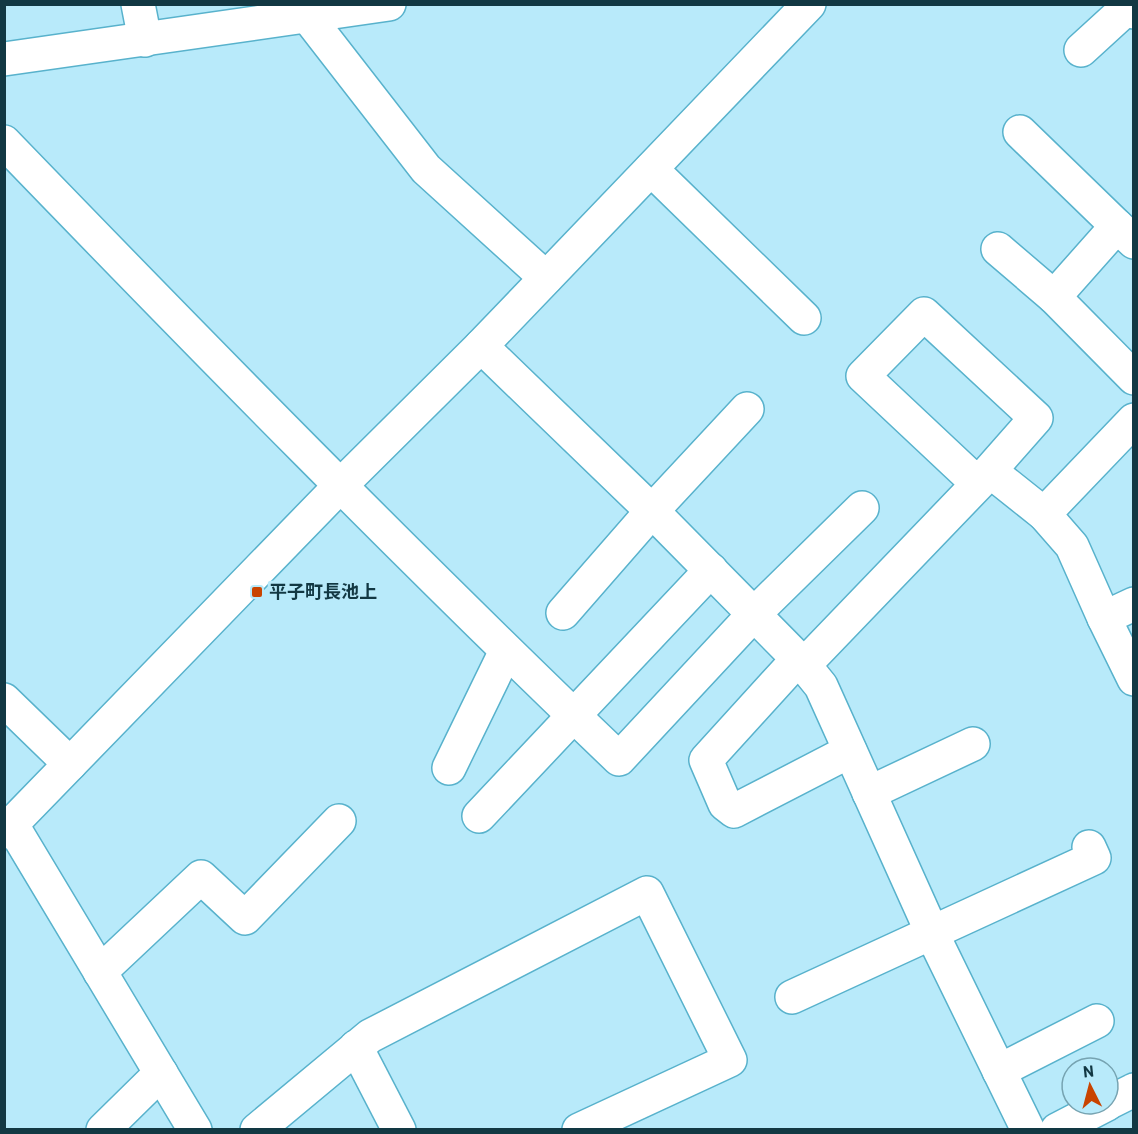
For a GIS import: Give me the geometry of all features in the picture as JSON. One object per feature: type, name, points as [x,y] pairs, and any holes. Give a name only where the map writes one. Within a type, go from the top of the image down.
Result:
[{"type":"street","points":[[138,4],[145,40]]},
{"type":"street","points":[[4,59],[145,40],[293,14],[389,4]]},
{"type":"street","points":[[1081,50],[1128,7],[1134,12]]},
{"type":"street","points":[[195,1130],[100,972],[8,828],[341,486],[481,346],[651,169],[794,10]]},
{"type":"street","points":[[293,14],[426,169],[546,278]]},
{"type":"street","points":[[1020,132],[1125,234],[1054,297]]},
{"type":"street","points":[[4,142],[232,378],[506,651],[619,759],[753,614],[862,508]]},
{"type":"street","points":[[651,169],[804,318]]},
{"type":"street","points":[[998,249],[1054,297],[1134,378]]},
{"type":"street","points":[[850,751],[734,811],[725,804],[706,760],[984,478],[1036,418],[924,314],[863,376],[984,478],[1044,514],[1072,546],[1134,679]]},
{"type":"street","points":[[481,346],[652,511],[801,662],[821,686],[933,932],[1028,1130]]},
{"type":"street","points":[[563,613],[652,511],[747,409]]},
{"type":"street","points":[[1044,514],[1134,420]]},
{"type":"street","points":[[479,816],[711,570]]},
{"type":"street","points":[[1104,618],[1134,604]]},
{"type":"street","points":[[449,768],[506,651]]},
{"type":"street","points":[[4,700],[70,764]]},
{"type":"street","points":[[869,793],[974,744]]},
{"type":"street","points":[[100,972],[201,877],[245,918],[339,821]]},
{"type":"street","points":[[792,998],[1094,858],[1089,848]]},
{"type":"street","points":[[257,1130],[370,1036],[647,893],[730,1060],[579,1130]]},
{"type":"street","points":[[999,1071],[1097,1021]]},
{"type":"street","points":[[356,1047],[399,1130]]},
{"type":"street","points":[[103,1130],[161,1074]]},
{"type":"street","points":[[1120,1097],[1134,1090]]},
{"type":"street","points":[[1057,1130],[1084,1116]]},
{"type":"place","name":"平子町長池上","points":[[257,592]]}]
